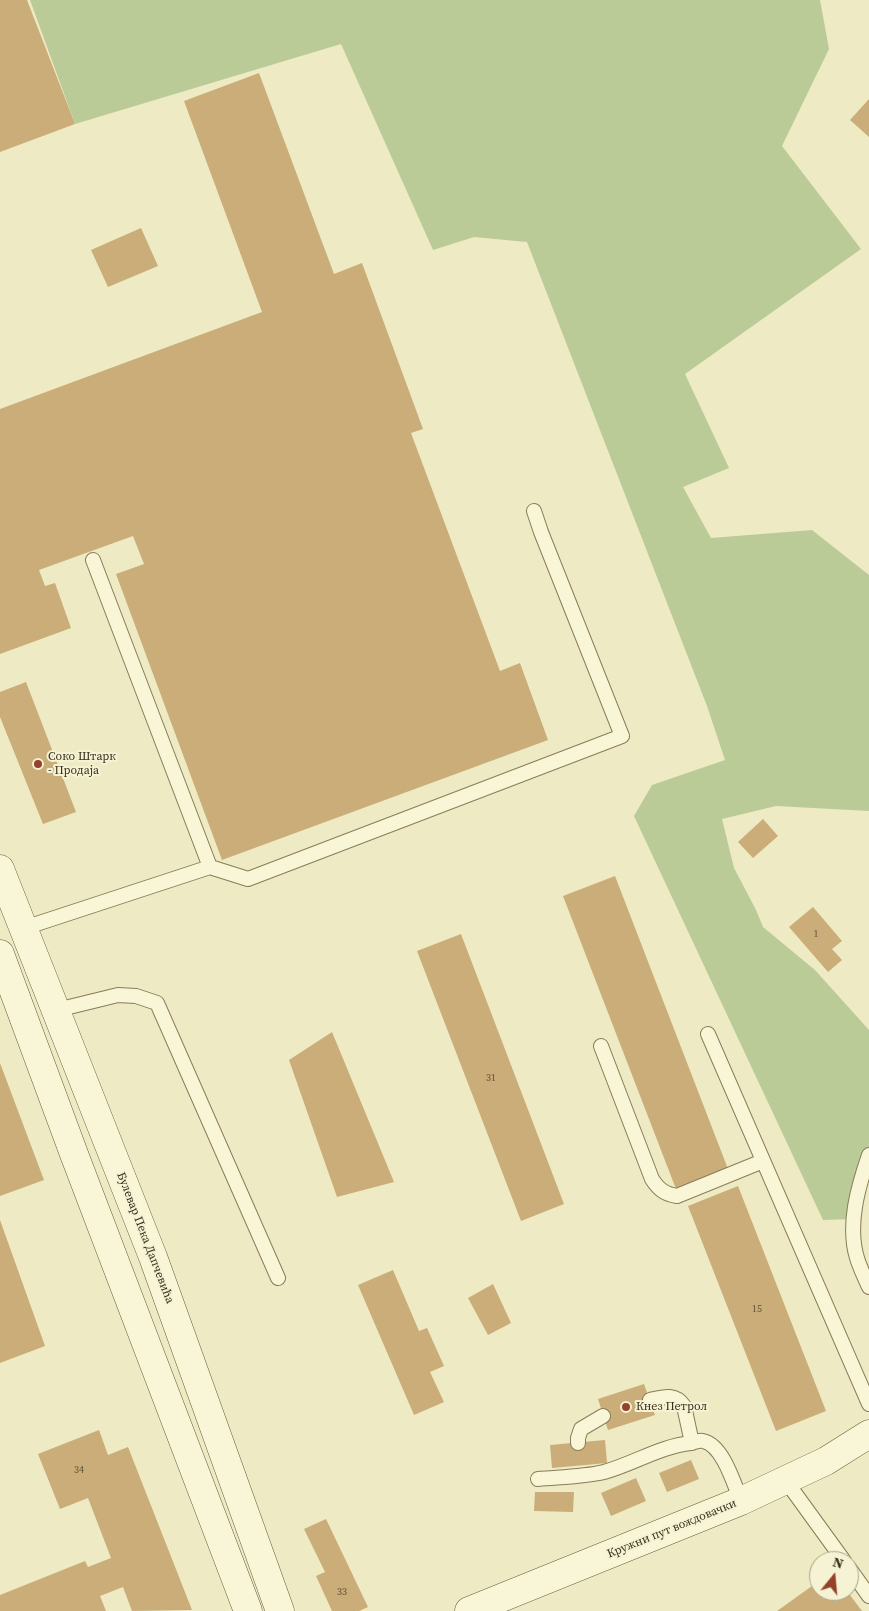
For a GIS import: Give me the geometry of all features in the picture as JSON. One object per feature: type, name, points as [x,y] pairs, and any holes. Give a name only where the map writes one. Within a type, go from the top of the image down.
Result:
[{"type":"street","name":"Булевар Пека Дапчевића","points":[[0,869],[12,913],[40,970],[153,1257],[280,1611]]},
{"type":"street","points":[[0,954],[248,1611]]},
{"type":"street","points":[[10,982],[40,970]]},
{"type":"street","name":"Кружни пут вождовачки","points":[[469,1611],[741,1501],[826,1461],[869,1434]]},
{"type":"lane","points":[[12,913],[210,867],[248,879],[622,736],[544,542],[534,511]]},
{"type":"lane","points":[[93,560],[210,867]]},
{"type":"lane","points":[[56,1011],[118,995],[136,996],[157,1003],[278,1278]]},
{"type":"lane","points":[[708,1034],[869,1404]]},
{"type":"lane","points":[[601,1046],[652,1179],[659,1189],[667,1194],[677,1196],[763,1161]]},
{"type":"lane","points":[[869,1155],[859,1185],[854,1233],[857,1257],[869,1287]]},
{"type":"lane","points":[[650,1400],[666,1396],[681,1402],[684,1406],[692,1443]]},
{"type":"lane","points":[[578,1443],[581,1428],[603,1416]]},
{"type":"lane","points":[[538,1479],[580,1470],[605,1472],[673,1446],[702,1441],[712,1446],[721,1454],[741,1501]]},
{"type":"lane","points":[[786,1480],[837,1551]]},
{"type":"lane","points":[[859,1582],[869,1596]]},
{"type":"green space","points":[[30,0],[820,0],[829,49],[782,146],[861,249],[685,374],[729,468],[683,487],[711,538],[812,530],[869,575],[869,811],[776,806],[722,819],[734,868],[763,927],[815,970],[869,1030],[869,1155],[854,1219],[823,1220],[634,816],[652,785],[725,760],[707,706],[527,242],[474,237],[433,250],[341,44],[75,124]]},
{"type":"building","points":[[0,0],[27,0],[75,124],[0,152]]},
{"type":"building","points":[[259,73],[334,274],[362,263],[423,429],[411,433],[500,671],[520,663],[548,740],[222,860],[116,574],[144,564],[133,536],[39,570],[45,586],[55,583],[71,628],[0,654],[0,409],[262,312],[184,101]]},
{"type":"building","points":[[869,99],[869,137],[850,120]]},
{"type":"building","points":[[141,228],[158,266],[108,287],[91,250]]},
{"type":"building","name":"Соко Штарк - Продаја","points":[[26,682],[76,812],[43,824],[0,717],[0,692]]},
{"type":"building","points":[[763,819],[778,836],[753,858],[738,842]]},
{"type":"building","points":[[615,876],[728,1169],[676,1189],[563,896]]},
{"type":"building","points":[[813,907],[842,941],[832,949],[842,960],[828,972],[789,927]]},
{"type":"building","points":[[461,934],[564,1204],[521,1221],[417,951]]},
{"type":"building","points":[[332,1032],[394,1182],[337,1197],[289,1060]]},
{"type":"building","points":[[0,1063],[44,1180],[0,1196]]},
{"type":"building","points":[[738,1186],[826,1411],[776,1431],[688,1206]]},
{"type":"building","points":[[0,1220],[45,1346],[0,1363]]},
{"type":"building","points":[[393,1270],[419,1331],[427,1328],[444,1366],[430,1372],[444,1402],[414,1415],[358,1285]]},
{"type":"building","points":[[493,1284],[511,1323],[488,1335],[468,1298]]},
{"type":"building","points":[[644,1384],[655,1415],[608,1430],[598,1399]]},
{"type":"building","points":[[99,1430],[108,1455],[128,1447],[192,1610],[132,1611],[123,1587],[100,1596],[106,1611],[0,1611],[0,1595],[85,1561],[88,1567],[111,1558],[88,1498],[60,1509],[38,1454]]},
{"type":"building","points":[[605,1440],[607,1463],[552,1468],[550,1445]]},
{"type":"building","points":[[691,1460],[699,1479],[667,1492],[659,1473]]},
{"type":"building","points":[[636,1478],[646,1501],[611,1516],[601,1493]]},
{"type":"building","points":[[535,1492],[574,1492],[573,1512],[534,1511]]},
{"type":"building","points":[[326,1519],[368,1607],[359,1611],[332,1611],[316,1576],[325,1572],[304,1529]]},
{"type":"building","points":[[809,1588],[809,1601],[854,1601],[862,1611],[777,1611]]},
{"type":"place","name":"Соко Штарк - Продаја","points":[[38,764]]},
{"type":"place","name":"Кнез Петрол","points":[[626,1407]]}]
